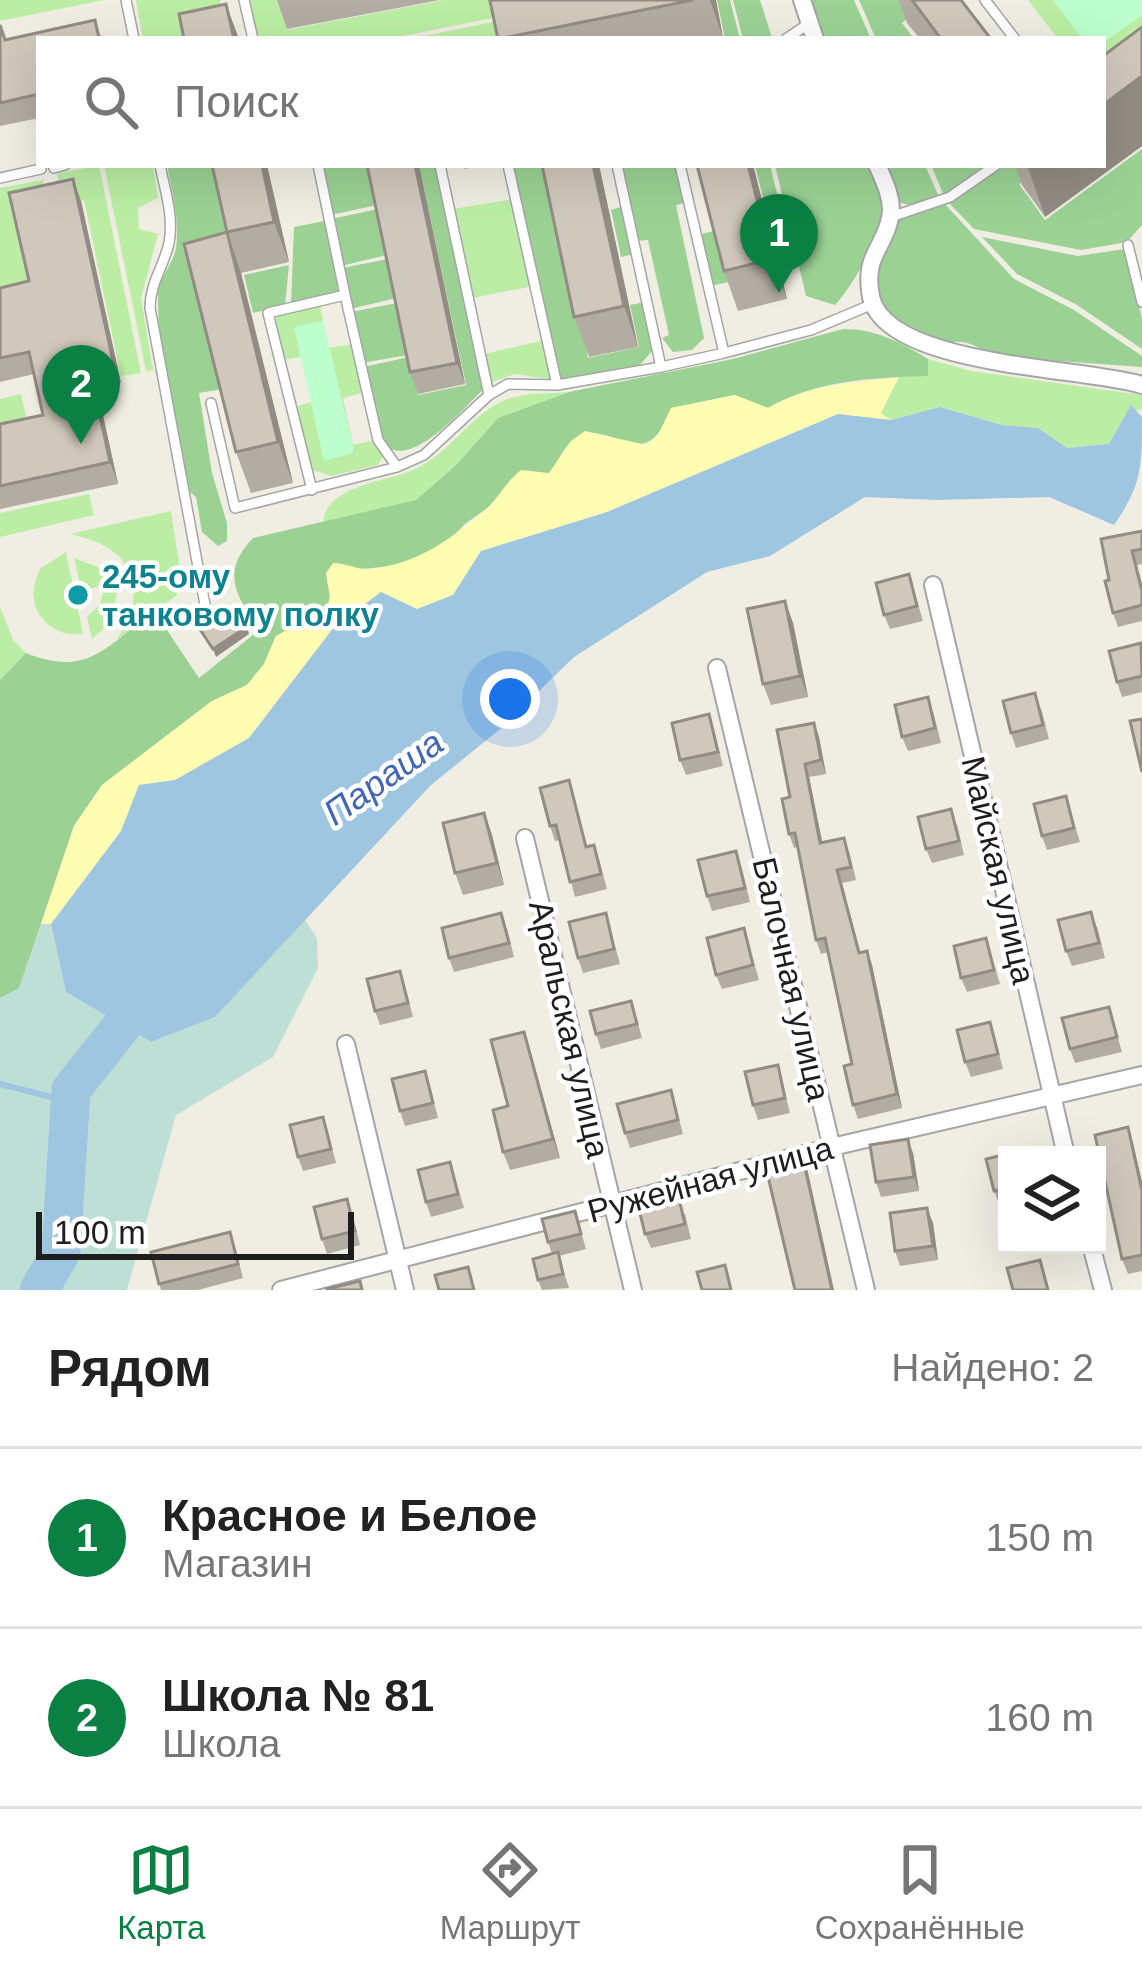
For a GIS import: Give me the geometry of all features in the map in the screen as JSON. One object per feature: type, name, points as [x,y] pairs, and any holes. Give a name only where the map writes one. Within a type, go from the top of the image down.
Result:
[{"type":"street","points":[[802,0],[812,31]]},
{"type":"street","points":[[879,168],[891,218],[875,248],[868,278],[872,304],[906,337],[940,349],[1142,385]]},
{"type":"street","name":"Майская улица","points":[[933,585],[1064,1146]]},
{"type":"street","name":"Балочная улица","points":[[718,668],[866,1290]]},
{"type":"street","name":"Аральская улица","points":[[525,838],[633,1290]]},
{"type":"street","points":[[346,1044],[405,1290]]},
{"type":"street","name":"Ружейная улица","points":[[281,1290],[832,1147],[1142,1075]]},
{"type":"street","points":[[1093,1254],[1103,1290]]},
{"type":"lane","points":[[244,0],[252,36]]},
{"type":"lane","points":[[985,0],[1013,36]]},
{"type":"lane","points":[[125,6],[133,36]]},
{"type":"lane","points":[[161,168],[171,218],[168,247],[150,292],[150,308],[206,610]]},
{"type":"lane","points":[[320,168],[378,440],[397,467]]},
{"type":"lane","points":[[441,168],[489,395]]},
{"type":"lane","points":[[509,168],[557,385]]},
{"type":"lane","points":[[618,168],[661,367]]},
{"type":"lane","points":[[681,168],[724,353]]},
{"type":"lane","points":[[891,218],[950,197],[993,168]]},
{"type":"lane","points":[[0,178],[41,169]]},
{"type":"lane","points":[[1128,245],[1142,302]]},
{"type":"lane","points":[[312,490],[268,313],[345,296]]},
{"type":"lane","points":[[211,404],[235,508],[397,467],[424,454],[489,395],[508,384],[557,385],[661,367],[811,330],[872,304]]},
{"type":"lane","points":[[149,400],[164,396]]},
{"type":"green space","points":[[0,0],[104,0],[0,21]]},
{"type":"green space","points":[[136,0],[220,0],[227,27],[249,24],[181,36],[142,36]]},
{"type":"green space","points":[[246,0],[281,0],[287,30],[444,0],[500,0],[503,16],[403,36],[254,36]]},
{"type":"green space","points":[[717,0],[730,0],[739,36],[724,36]]},
{"type":"green space","points":[[733,0],[760,0],[771,36],[742,36]]},
{"type":"green space","points":[[809,0],[854,0],[870,36],[820,36]]},
{"type":"green space","points":[[859,0],[913,0],[919,9],[902,23],[912,36],[875,36]]},
{"type":"green space","points":[[1028,0],[1142,0],[1142,39],[1106,63],[1106,36],[1056,36]]},
{"type":"green space","points":[[1053,0],[1142,0],[1142,15],[1106,41],[1106,36],[1080,36]]},
{"type":"green space","points":[[507,19],[504,36],[425,36]]},
{"type":"green space","points":[[1142,149],[1142,225],[1127,242],[1081,250],[974,229],[949,203],[999,168],[1041,168],[1019,184],[1045,220]]},
{"type":"green space","points":[[100,168],[141,373],[121,376],[84,200],[63,203],[57,174]]},
{"type":"green space","points":[[105,168],[153,168],[158,198],[138,208],[139,229],[158,234],[141,298],[153,370],[146,371]]},
{"type":"green space","points":[[168,168],[215,168],[237,271],[222,389],[199,393],[212,473],[227,523],[227,541],[218,546],[202,532],[196,497],[190,492],[161,347],[158,292],[174,254],[175,206]]},
{"type":"green space","points":[[321,168],[400,168],[377,205],[331,215]]},
{"type":"green space","points":[[420,168],[439,168],[486,387],[420,445],[392,449],[381,440],[363,367],[409,357],[418,395],[466,385]]},
{"type":"green space","points":[[511,168],[548,168],[588,358],[639,347],[630,305],[645,302],[653,350],[638,367],[564,380],[558,375]]},
{"type":"green space","points":[[619,168],[680,168],[688,202],[676,205],[704,338],[692,350],[673,352],[662,338],[669,335],[648,240],[634,241]]},
{"type":"green space","points":[[756,168],[771,168],[795,266],[781,270]]},
{"type":"green space","points":[[776,168],[876,168],[885,197],[884,213],[859,271],[835,305],[806,296]]},
{"type":"green space","points":[[884,168],[926,168],[939,197],[906,204],[891,190]]},
{"type":"green space","points":[[932,168],[986,168],[944,196]]},
{"type":"green space","points":[[43,180],[49,208],[37,303],[0,311],[0,188]]},
{"type":"green space","points":[[513,199],[533,286],[472,298],[453,209]]},
{"type":"green space","points":[[943,202],[1014,279],[1074,310],[1142,356],[1142,367],[987,356],[967,343],[942,344],[898,320],[878,298],[876,285],[895,221]]},
{"type":"green space","points":[[624,206],[634,254],[621,257],[611,210]]},
{"type":"green space","points":[[378,209],[387,255],[341,266],[331,219]]},
{"type":"green space","points":[[329,220],[339,292],[291,305],[294,227]]},
{"type":"green space","points":[[717,230],[729,282],[710,286],[698,235]]},
{"type":"green space","points":[[982,237],[1078,256],[1125,249],[1142,318],[1142,349],[1077,305],[1017,274]]},
{"type":"green space","points":[[388,259],[397,298],[350,309],[342,268]]},
{"type":"green space","points":[[289,265],[285,306],[253,313],[244,275]]},
{"type":"green space","points":[[397,303],[408,355],[362,363],[351,312]]},
{"type":"green space","points":[[320,304],[328,348],[354,344],[365,392],[343,398],[353,445],[376,440],[383,457],[378,465],[331,476],[312,470],[294,407],[312,402],[301,357],[282,360],[274,323],[279,314]]},
{"type":"green space","points":[[323,321],[353,446],[353,453],[324,461],[294,327]]},
{"type":"green space","points":[[843,329],[877,334],[908,347],[928,359],[928,376],[825,386],[768,408],[735,395],[671,408],[660,430],[649,441],[637,444],[585,434],[568,445],[549,473],[535,474],[465,524],[444,545],[420,558],[400,565],[326,573],[330,597],[315,621],[276,636],[264,664],[247,685],[212,701],[102,785],[74,826],[19,989],[0,998],[0,680],[26,653],[64,662],[93,656],[150,615],[167,630],[199,678],[259,630],[238,595],[234,573],[253,538],[416,500],[498,418],[569,392],[733,359]]},
{"type":"green space","points":[[545,340],[554,380],[515,374],[490,383],[484,354]]},
{"type":"green space","points":[[928,359],[971,371],[1142,395],[1142,409],[1131,406],[1109,444],[1067,448],[1038,428],[1002,425],[940,407],[891,420],[880,414],[899,377],[927,376]]},
{"type":"green space","points":[[569,392],[498,418],[416,500],[323,524],[326,511],[344,493],[426,463],[503,401]]},
{"type":"green space","points":[[21,394],[28,426],[0,432],[0,399]]},
{"type":"green space","points":[[89,494],[94,515],[0,537],[0,513]]},
{"type":"green space","points":[[171,511],[179,563],[177,595],[117,640],[133,602],[130,571],[108,548],[70,534]]},
{"type":"green space","points":[[66,552],[83,634],[69,634],[47,624],[35,605],[35,581],[41,568]]},
{"type":"green space","points":[[74,558],[98,567],[109,585],[81,590]]},
{"type":"green space","points":[[118,588],[111,622],[92,639],[87,617],[100,604],[103,592]]},
{"type":"green space","points":[[0,607],[13,640],[26,653],[0,680]]},
{"type":"shaded area","points":[[304,919],[317,938],[318,968],[273,1057],[176,1115],[127,1290],[0,1290],[0,998],[19,988],[41,924],[51,924],[66,992],[151,1042],[215,1017]]},
{"type":"sand","points":[[899,377],[881,413],[891,420],[838,414],[607,512],[481,551],[453,595],[417,609],[381,592],[334,627],[249,738],[175,780],[139,785],[121,831],[51,924],[41,924],[74,826],[102,785],[212,701],[247,685],[264,664],[276,636],[315,621],[327,608],[326,573],[333,563],[370,569],[403,562],[431,549],[484,511],[521,470],[549,473],[571,441],[585,431],[646,445],[658,435],[671,408],[735,395],[768,408],[816,389]]},
{"type":"water","points":[[1131,405],[1142,417],[1141,463],[1130,498],[1114,525],[1049,497],[865,497],[770,556],[707,572],[574,657],[499,730],[431,785],[215,1017],[151,1042],[66,992],[51,924],[121,831],[139,785],[175,780],[249,738],[334,627],[381,592],[417,609],[453,595],[481,551],[607,512],[838,414],[891,420],[940,407],[1002,425],[1038,428],[1067,448],[1109,444]]},
{"type":"building","points":[[693,0],[513,36],[497,36],[490,1]]},
{"type":"building","points":[[912,0],[961,0],[989,36],[939,36]]},
{"type":"building","points":[[226,4],[233,36],[183,36],[179,14]]},
{"type":"building","points":[[95,20],[98,36],[36,36],[36,95],[0,103],[0,25],[5,40]]},
{"type":"building","points":[[1142,27],[1142,76],[1106,103],[1106,54]]},
{"type":"building","points":[[213,168],[263,168],[274,222],[227,232]]},
{"type":"building","points":[[368,168],[416,168],[457,363],[410,372]]},
{"type":"building","points":[[543,168],[594,168],[624,306],[574,317]]},
{"type":"building","points":[[698,168],[749,168],[772,259],[724,271]]},
{"type":"building","points":[[73,179],[113,361],[89,366],[110,462],[0,486],[0,424],[43,415],[29,352],[0,358],[0,288],[29,281],[9,193]]},
{"type":"building","points":[[227,232],[278,442],[236,452],[184,244]]},
{"type":"building","points":[[1142,531],[1142,549],[1132,551],[1142,605],[1113,613],[1101,539]]},
{"type":"building","points":[[909,574],[917,606],[884,615],[876,583]]},
{"type":"building","points":[[785,601],[800,676],[763,684],[747,609]]},
{"type":"building","points":[[234,608],[247,627],[213,649],[201,631]]},
{"type":"building","points":[[1141,643],[1142,676],[1117,682],[1109,651]]},
{"type":"building","points":[[1035,693],[1043,725],[1011,733],[1003,701]]},
{"type":"building","points":[[928,697],[935,728],[902,737],[895,705]]},
{"type":"building","points":[[709,714],[718,752],[680,760],[672,723]]},
{"type":"building","points":[[1142,719],[1142,772],[1130,721]]},
{"type":"building","points":[[814,723],[821,760],[805,764],[820,843],[844,838],[851,867],[837,870],[859,953],[867,951],[897,1094],[853,1105],[844,1066],[852,1064],[825,938],[816,940],[795,833],[789,834],[782,799],[790,797],[777,730]]},
{"type":"building","points":[[569,780],[586,847],[594,845],[601,874],[570,882],[556,825],[550,826],[540,788]]},
{"type":"building","points":[[1066,796],[1074,828],[1042,836],[1034,804]]},
{"type":"building","points":[[951,809],[959,841],[926,849],[918,817]]},
{"type":"building","points":[[484,813],[497,863],[455,873],[443,823]]},
{"type":"building","points":[[736,851],[745,888],[707,896],[698,860]]},
{"type":"building","points":[[1091,912],[1099,943],[1066,951],[1058,920]]},
{"type":"building","points":[[501,913],[509,943],[449,958],[442,928]]},
{"type":"building","points":[[606,913],[614,949],[578,958],[569,922]]},
{"type":"building","points":[[744,928],[753,965],[716,975],[707,938]]},
{"type":"building","points":[[986,938],[994,970],[961,978],[954,946]]},
{"type":"building","points":[[400,971],[408,1003],[375,1011],[367,979]]},
{"type":"building","points":[[631,1001],[637,1024],[596,1034],[590,1011]]},
{"type":"building","points":[[1109,1007],[1117,1037],[1070,1049],[1062,1018]]},
{"type":"building","points":[[990,1022],[998,1054],[965,1062],[957,1030]]},
{"type":"building","points":[[524,1032],[553,1139],[503,1152],[493,1110],[508,1106],[491,1040]]},
{"type":"building","points":[[778,1065],[785,1098],[753,1105],[745,1072]]},
{"type":"building","points":[[425,1071],[433,1103],[400,1111],[392,1079]]},
{"type":"building","points":[[671,1090],[678,1120],[625,1133],[617,1104]]},
{"type":"building","points":[[323,1117],[331,1149],[298,1157],[290,1125]]},
{"type":"building","points":[[1128,1127],[1142,1191],[1142,1255],[1122,1259],[1106,1186],[1106,1146],[1097,1146],[1095,1135]]},
{"type":"building","points":[[908,1139],[914,1177],[876,1182],[870,1145]]},
{"type":"building","points":[[802,1154],[832,1290],[795,1290],[765,1164]]},
{"type":"building","points":[[998,1156],[998,1190],[994,1191],[986,1159]]},
{"type":"building","points":[[450,1162],[458,1194],[426,1202],[418,1170]]},
{"type":"building","points":[[347,1199],[355,1231],[322,1239],[314,1207]]},
{"type":"building","points":[[679,1199],[685,1224],[645,1234],[639,1209]]},
{"type":"building","points":[[927,1208],[933,1246],[895,1251],[890,1213]]},
{"type":"building","points":[[575,1211],[581,1234],[548,1242],[542,1219]]},
{"type":"building","points":[[230,1232],[238,1264],[159,1284],[151,1252]]},
{"type":"building","points":[[558,1252],[563,1274],[538,1280],[533,1259]]},
{"type":"building","points":[[1040,1260],[1048,1290],[1013,1290],[1007,1268]]},
{"type":"building","points":[[725,1265],[731,1290],[702,1290],[697,1272]]},
{"type":"building","points":[[468,1267],[474,1290],[439,1290],[435,1275]]},
{"type":"building","points":[[360,1281],[362,1290],[327,1290],[327,1289]]},
{"type":"waterway","name":"Параша","points":[[39,1290],[61,1252],[71,1090],[156,983]]},
{"type":"waterway","points":[[0,1084],[70,1102]]},
{"type":"place","name":"Красное и Белое","points":[[779,293]]},
{"type":"place","name":"Школа № 81","points":[[81,444]]},
{"type":"place","name":"245-ому танковому полку","points":[[78,595]]}]
